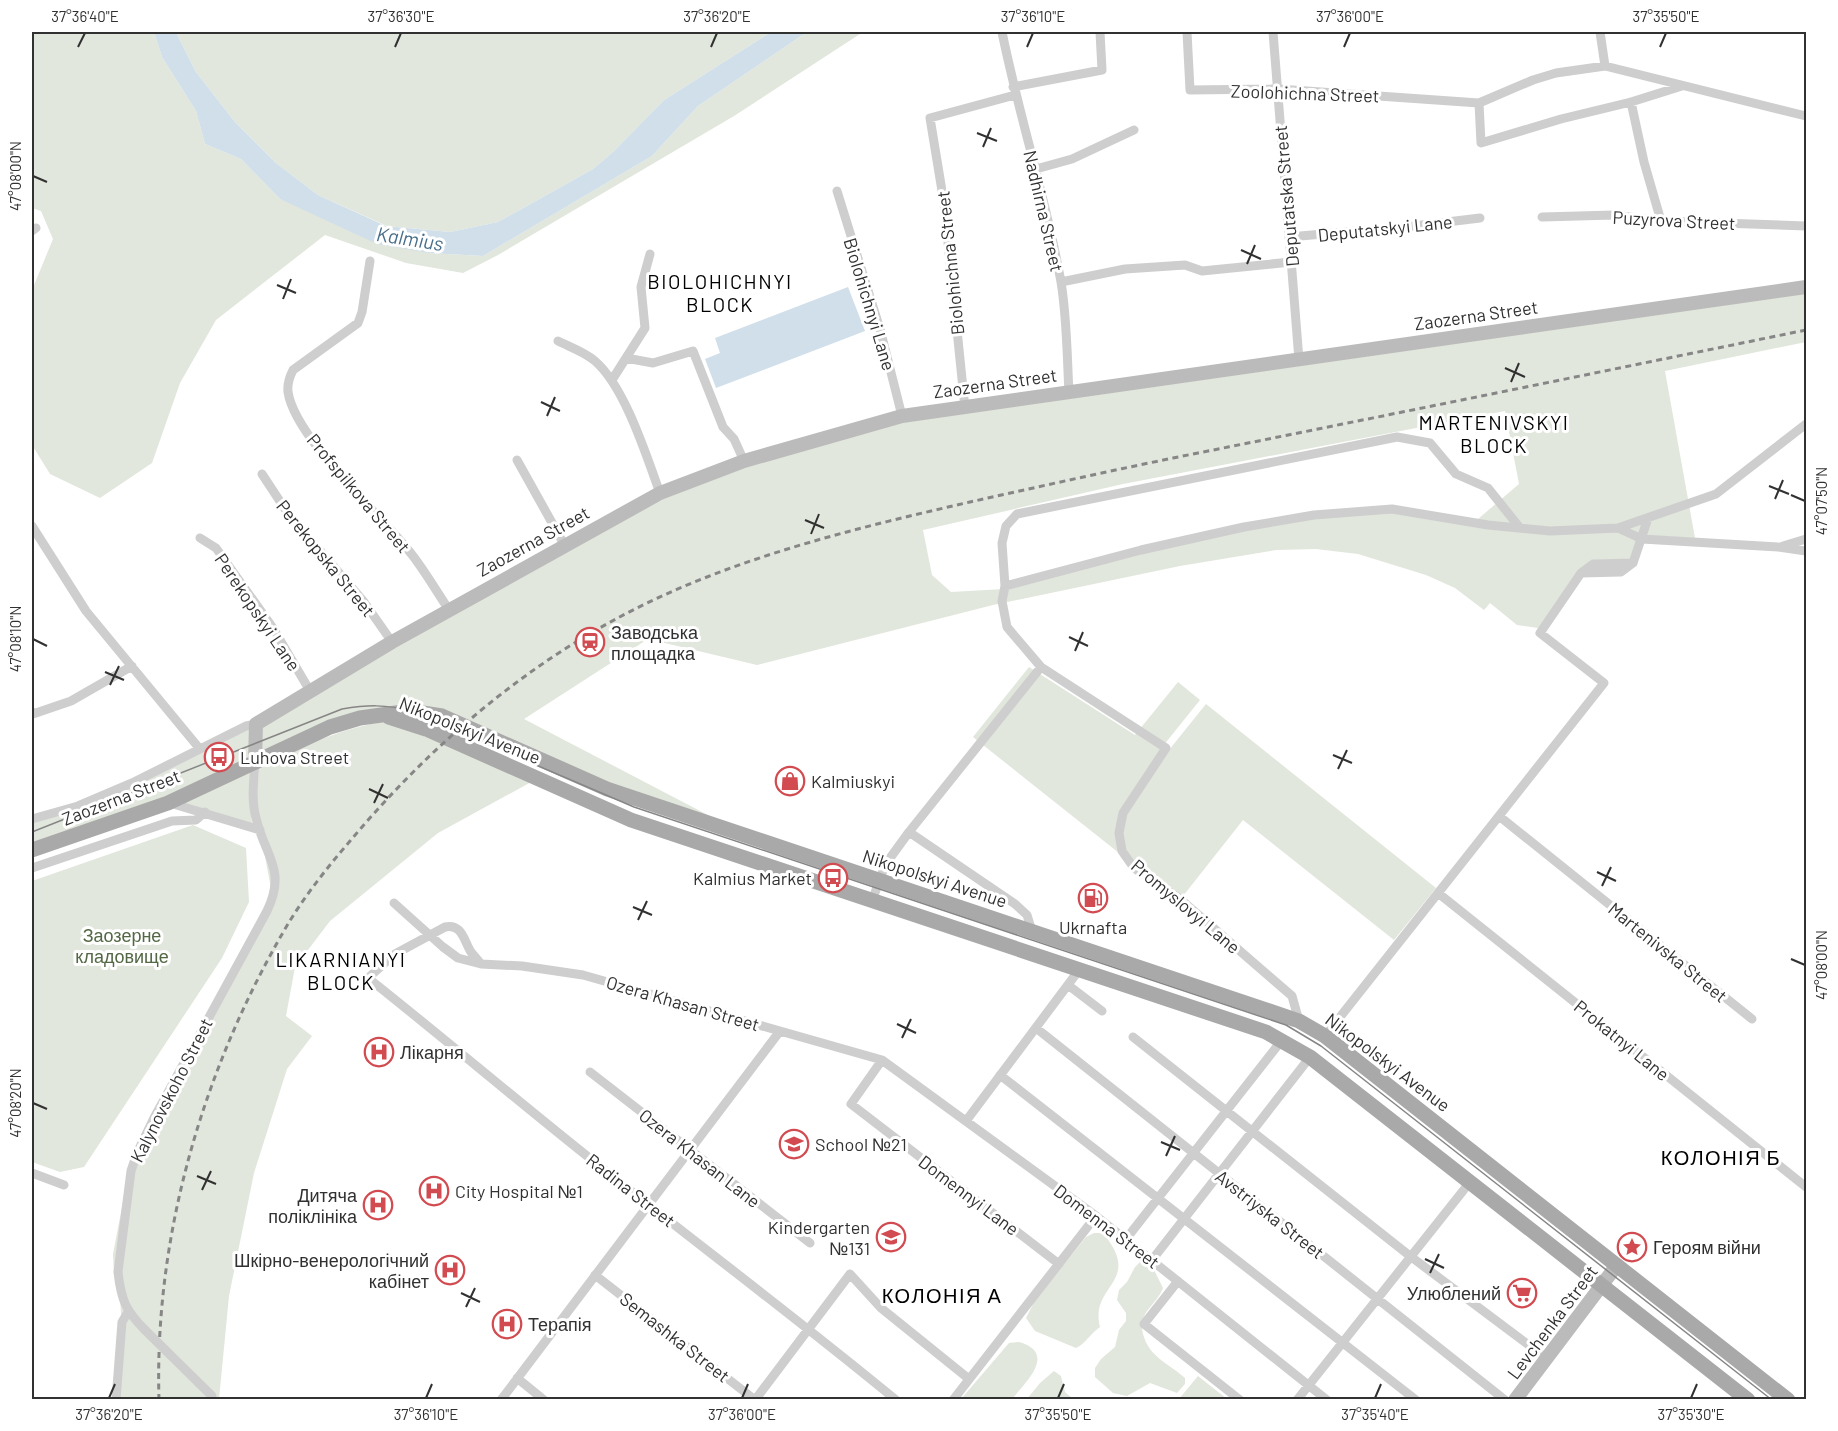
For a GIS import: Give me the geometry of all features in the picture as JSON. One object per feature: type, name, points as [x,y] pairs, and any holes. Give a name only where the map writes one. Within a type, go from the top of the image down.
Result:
[{"type":"main road","name":"Nikopolskyi Avenue","points":[[383,715],[410,711],[442,716],[607,789],[1299,1021],[1324,1036],[1788,1400]]},
{"type":"main road","name":"Zaozerna Street","points":[[32,850],[168,802],[330,727],[360,718],[383,715]]},
{"type":"main road","name":"Nikopolskyi Avenue","points":[[383,715],[426,729],[631,820],[1266,1032],[1282,1040],[1310,1057],[1748,1400]]},
{"type":"main road","points":[[1079,970],[1093,951]]},
{"type":"street","name":"Nadhirna Street","points":[[1002,32],[1014,91],[1036,169],[1061,282],[1069,393]]},
{"type":"street","points":[[1014,91],[1102,70],[1100,32]]},
{"type":"street","name":"Zoolohichna Street","points":[[1188,32],[1190,90],[1278,89],[1479,103],[1533,80],[1556,73],[1605,66],[1806,116]]},
{"type":"street","name":"Deputatska Street","points":[[1273,32],[1299,360]]},
{"type":"street","points":[[1600,32],[1605,66]]},
{"type":"street","points":[[1479,103],[1480,143],[1683,86]]},
{"type":"street","name":"Biolohichna Street","points":[[964,408],[944,203],[930,118],[1014,91]]},
{"type":"street","points":[[1631,102],[1644,162],[1661,221]]},
{"type":"street","points":[[1036,169],[1072,159],[1134,130]]},
{"type":"street","name":"Biolohichnyi Lane","points":[[837,191],[880,329],[902,416]]},
{"type":"street","name":"Puzyrova Street","points":[[1542,217],[1614,215],[1661,221],[1806,226]]},
{"type":"street","name":"Deputatskyi Lane","points":[[1289,237],[1480,218]]},
{"type":"street","points":[[612,381],[645,328],[641,287],[650,254]]},
{"type":"street","name":"Profspilkova Street","points":[[370,261],[358,324],[293,370],[288,381],[288,394],[298,420],[321,452],[412,556],[449,610]]},
{"type":"street","points":[[1061,282],[1135,269],[1185,264],[1202,271],[1291,262]]},
{"type":"street","name":"Zaozerna Street","points":[[32,819],[78,806],[132,783],[246,726],[256,724],[392,642],[660,493],[744,461],[902,416],[1806,287]]},
{"type":"street","points":[[558,341],[594,360],[612,381],[638,432],[660,493]]},
{"type":"street","points":[[626,358],[653,363],[693,351],[723,427],[734,440],[744,461]]},
{"type":"street","points":[[1005,586],[1152,548],[1244,527],[1314,515],[1392,509],[1488,525],[1550,531],[1618,528],[1716,494],[1806,424]]},
{"type":"street","points":[[872,901],[889,857],[1041,667],[1007,627],[1002,601],[1005,586],[1002,543],[1006,526],[1017,514],[1397,437],[1430,443],[1456,474],[1488,488],[1520,528]]},
{"type":"street","points":[[517,460],[565,546]]},
{"type":"street","name":"Perekopska Street","points":[[262,474],[287,512],[363,602],[392,642]]},
{"type":"street","points":[[1324,1036],[1604,683],[1540,633],[1581,573],[1621,572],[1633,563],[1648,518]]},
{"type":"street","points":[[32,526],[86,611],[199,748]]},
{"type":"street","points":[[1618,528],[1642,539],[1778,547],[1806,551]]},
{"type":"street","name":"Perekopskyi Lane","points":[[200,538],[216,548],[273,628],[310,691]]},
{"type":"street","points":[[1778,547],[1806,539]]},
{"type":"street","points":[[32,712],[33,714],[71,701],[132,666]]},
{"type":"street","name":"Promyslovyi Lane","points":[[1041,667],[1166,748],[1123,813],[1119,833],[1122,851],[1134,868],[1180,899],[1292,996],[1299,1021]]},
{"type":"street","points":[[255,762],[256,724]]},
{"type":"street","name":"Kalynovskoho Street","points":[[213,1398],[128,1312],[118,1272],[131,1171],[136,1153],[271,901],[276,887],[275,869],[256,818],[253,799],[255,762]]},
{"type":"street","points":[[168,802],[260,830]]},
{"type":"street","points":[[32,868],[172,821],[196,820],[205,812]]},
{"type":"street","name":"Martenivska Street","points":[[1499,816],[1752,1019]]},
{"type":"street","points":[[909,832],[1015,904],[1027,915],[1032,931]]},
{"type":"street","name":"Prokatnyi Lane","points":[[1438,893],[1806,1187]]},
{"type":"street","name":"Ozera Khasan Street","points":[[394,903],[458,958],[481,964],[522,966],[583,975],[882,1060]]},
{"type":"street","points":[[430,936],[445,927],[457,928],[462,933],[470,951],[481,964]]},
{"type":"street","name":"Radina Street","points":[[430,936],[394,954],[368,978],[436,1031],[537,1117],[808,1328],[896,1400]]},
{"type":"street","points":[[966,1121],[1079,970]]},
{"type":"street","points":[[1068,985],[1102,1011]]},
{"type":"street","name":"Avstriyska Street","points":[[1036,1028],[1505,1400]]},
{"type":"street","points":[[501,1400],[780,1031]]},
{"type":"street","points":[[1133,1037],[1410,1256],[1546,1359]]},
{"type":"street","points":[[1126,1239],[1282,1040]]},
{"type":"street","points":[[1152,1260],[1310,1057]]},
{"type":"street","name":"Domennyi Lane","points":[[882,1060],[851,1104],[1059,1264]]},
{"type":"street","name":"Domenna Street","points":[[882,1060],[1096,1216],[1327,1400]]},
{"type":"street","name":"Ozera Khasan Lane","points":[[590,1072],[810,1243]]},
{"type":"street","points":[[1000,1075],[1416,1400]]},
{"type":"street","points":[[32,1173],[64,1185]]},
{"type":"street","points":[[1297,1400],[1470,1182]]},
{"type":"street","points":[[953,1400],[1096,1216]]},
{"type":"street","name":"Levchenka Street","points":[[1515,1400],[1617,1266]]},
{"type":"street","points":[[755,1400],[850,1274],[881,1308],[969,1379]]},
{"type":"street","name":"Semashka Street","points":[[595,1275],[755,1400]]},
{"type":"street","points":[[1178,1281],[1144,1324],[1240,1400]]},
{"type":"street","points":[[116,1400],[122,1322],[128,1312]]},
{"type":"street","points":[[517,1378],[544,1400]]},
{"type":"green space","points":[[32,32],[154,32],[162,57],[196,111],[205,144],[241,159],[280,199],[429,253],[483,256],[652,156],[698,106],[807,32],[863,32],[734,116],[498,255],[463,273],[406,263],[325,235],[216,320],[180,383],[152,463],[100,498],[50,474],[32,445],[32,290],[53,239],[41,211],[32,208]]},
{"type":"green space","points":[[176,32],[771,32],[664,100],[593,169],[498,222],[450,232],[387,226],[318,195],[276,163],[235,122],[196,72]]},
{"type":"green space","points":[[1806,287],[1806,342],[1665,371],[1695,538],[1641,535],[1632,559],[1591,560],[1538,628],[1517,625],[1490,603],[1484,610],[1455,588],[1426,575],[1358,554],[1316,549],[1276,550],[1180,566],[993,605],[757,665],[648,639],[524,719],[727,825],[608,785],[444,713],[376,715],[187,792],[32,850],[32,819],[78,806],[246,726],[660,493],[902,416]],"holes":[[[1505,411],[1519,484],[1471,525],[1392,511],[1315,517],[1244,529],[1004,589],[951,592],[932,575],[923,530],[1123,484]]]},
{"type":"green space","points":[[1029,667],[1135,735],[1178,682],[1200,700],[1163,746],[1120,812],[1119,853],[973,737]]},
{"type":"green space","points":[[1206,704],[1436,888],[1394,940],[1243,820],[1183,896],[1135,864],[1126,850],[1122,833],[1126,815],[1169,750]]},
{"type":"green space","points":[[387,721],[533,781],[438,833],[330,921],[295,967],[286,1016],[312,1036],[287,1069],[254,1173],[229,1296],[219,1399],[119,1400],[122,1330],[120,1297],[114,1275],[113,1254],[129,1170],[268,911],[271,888],[257,799],[259,766],[337,733]]},
{"type":"green space","points":[[251,770],[249,799],[253,831],[224,817],[167,807]]},
{"type":"green space","name":"Заозерне кладовище","points":[[193,825],[246,848],[249,902],[222,958],[84,1167],[60,1172],[32,1162],[32,881]]},
{"type":"green space","points":[[1094,1233],[1103,1233],[1114,1250],[1118,1263],[1117,1273],[1102,1301],[1099,1313],[1100,1327],[1076,1348],[1035,1331],[1026,1318],[1035,1300],[1086,1237]]},
{"type":"green space","points":[[1140,1262],[1154,1270],[1163,1288],[1144,1316],[1143,1334],[1154,1354],[1185,1378],[1185,1384],[1177,1393],[1150,1383],[1127,1396],[1113,1393],[1095,1377],[1095,1368],[1101,1359],[1115,1347],[1119,1330],[1126,1321],[1126,1313],[1117,1300],[1119,1290]]},
{"type":"green space","points":[[1019,1342],[1036,1353],[1037,1361],[1030,1377],[1012,1399],[961,1399],[1009,1343]]},
{"type":"green space","points":[[1054,1371],[1061,1376],[1065,1392],[1073,1399],[1027,1399],[1040,1383]]},
{"type":"green space","points":[[1198,1376],[1227,1399],[1179,1399]]},
{"type":"water","name":"Kalmius","points":[[154,32],[176,32],[196,72],[235,122],[276,163],[318,195],[386,226],[450,232],[498,222],[593,169],[664,100],[771,32],[807,32],[698,106],[652,156],[483,256],[429,253],[377,244],[280,199],[241,159],[205,144],[196,111],[162,57]]},
{"type":"water","points":[[848,287],[865,331],[716,388],[705,359],[720,353],[715,338]]},
{"type":"tram line","points":[[32,832],[342,709],[376,706],[410,711],[634,807],[1286,1025],[1321,1046],[1772,1400]]},
{"type":"railway","points":[[159,1400],[160,1338],[165,1277],[175,1216],[189,1156],[208,1097],[230,1039],[256,983],[285,929],[307,895],[381,806],[446,740],[518,681],[556,655],[637,608],[717,573],[800,545],[884,522],[1148,463],[1806,330]]},
{"type":"place","name":"Заводська площадка","points":[[590,642]]},
{"type":"place","name":"Luhova Street","points":[[219,757]]},
{"type":"place","name":"Kalmiuskyi","points":[[790,781]]},
{"type":"place","name":"Kalmius Market","points":[[833,878]]},
{"type":"place","name":"Ukrnafta","points":[[1093,898]]},
{"type":"place","name":"Лікарня","points":[[379,1052]]},
{"type":"place","name":"School №21","points":[[794,1144]]},
{"type":"place","name":"City Hospital №1","points":[[434,1191]]},
{"type":"place","name":"Дитяча поліклініка","points":[[378,1205]]},
{"type":"place","name":"Kindergarten №131","points":[[891,1237]]},
{"type":"place","name":"Героям війни","points":[[1632,1247]]},
{"type":"place","name":"Шкірно-венерологічний кабінет","points":[[450,1270]]},
{"type":"place","name":"Улюблений","points":[[1522,1293]]},
{"type":"place","name":"Терапія","points":[[507,1324]]},
{"type":"district","name":"BIOLOHICHNYI BLOCK","points":[[720,292]]},
{"type":"district","name":"MARTENIVSKYI BLOCK","points":[[1494,434]]},
{"type":"district","name":"LIKARNIANYI BLOCK","points":[[341,970]]},
{"type":"district","name":"КОЛОНІЯ Б","points":[[1721,1157]]},
{"type":"district","name":"КОЛОНІЯ А","points":[[942,1295]]}]
